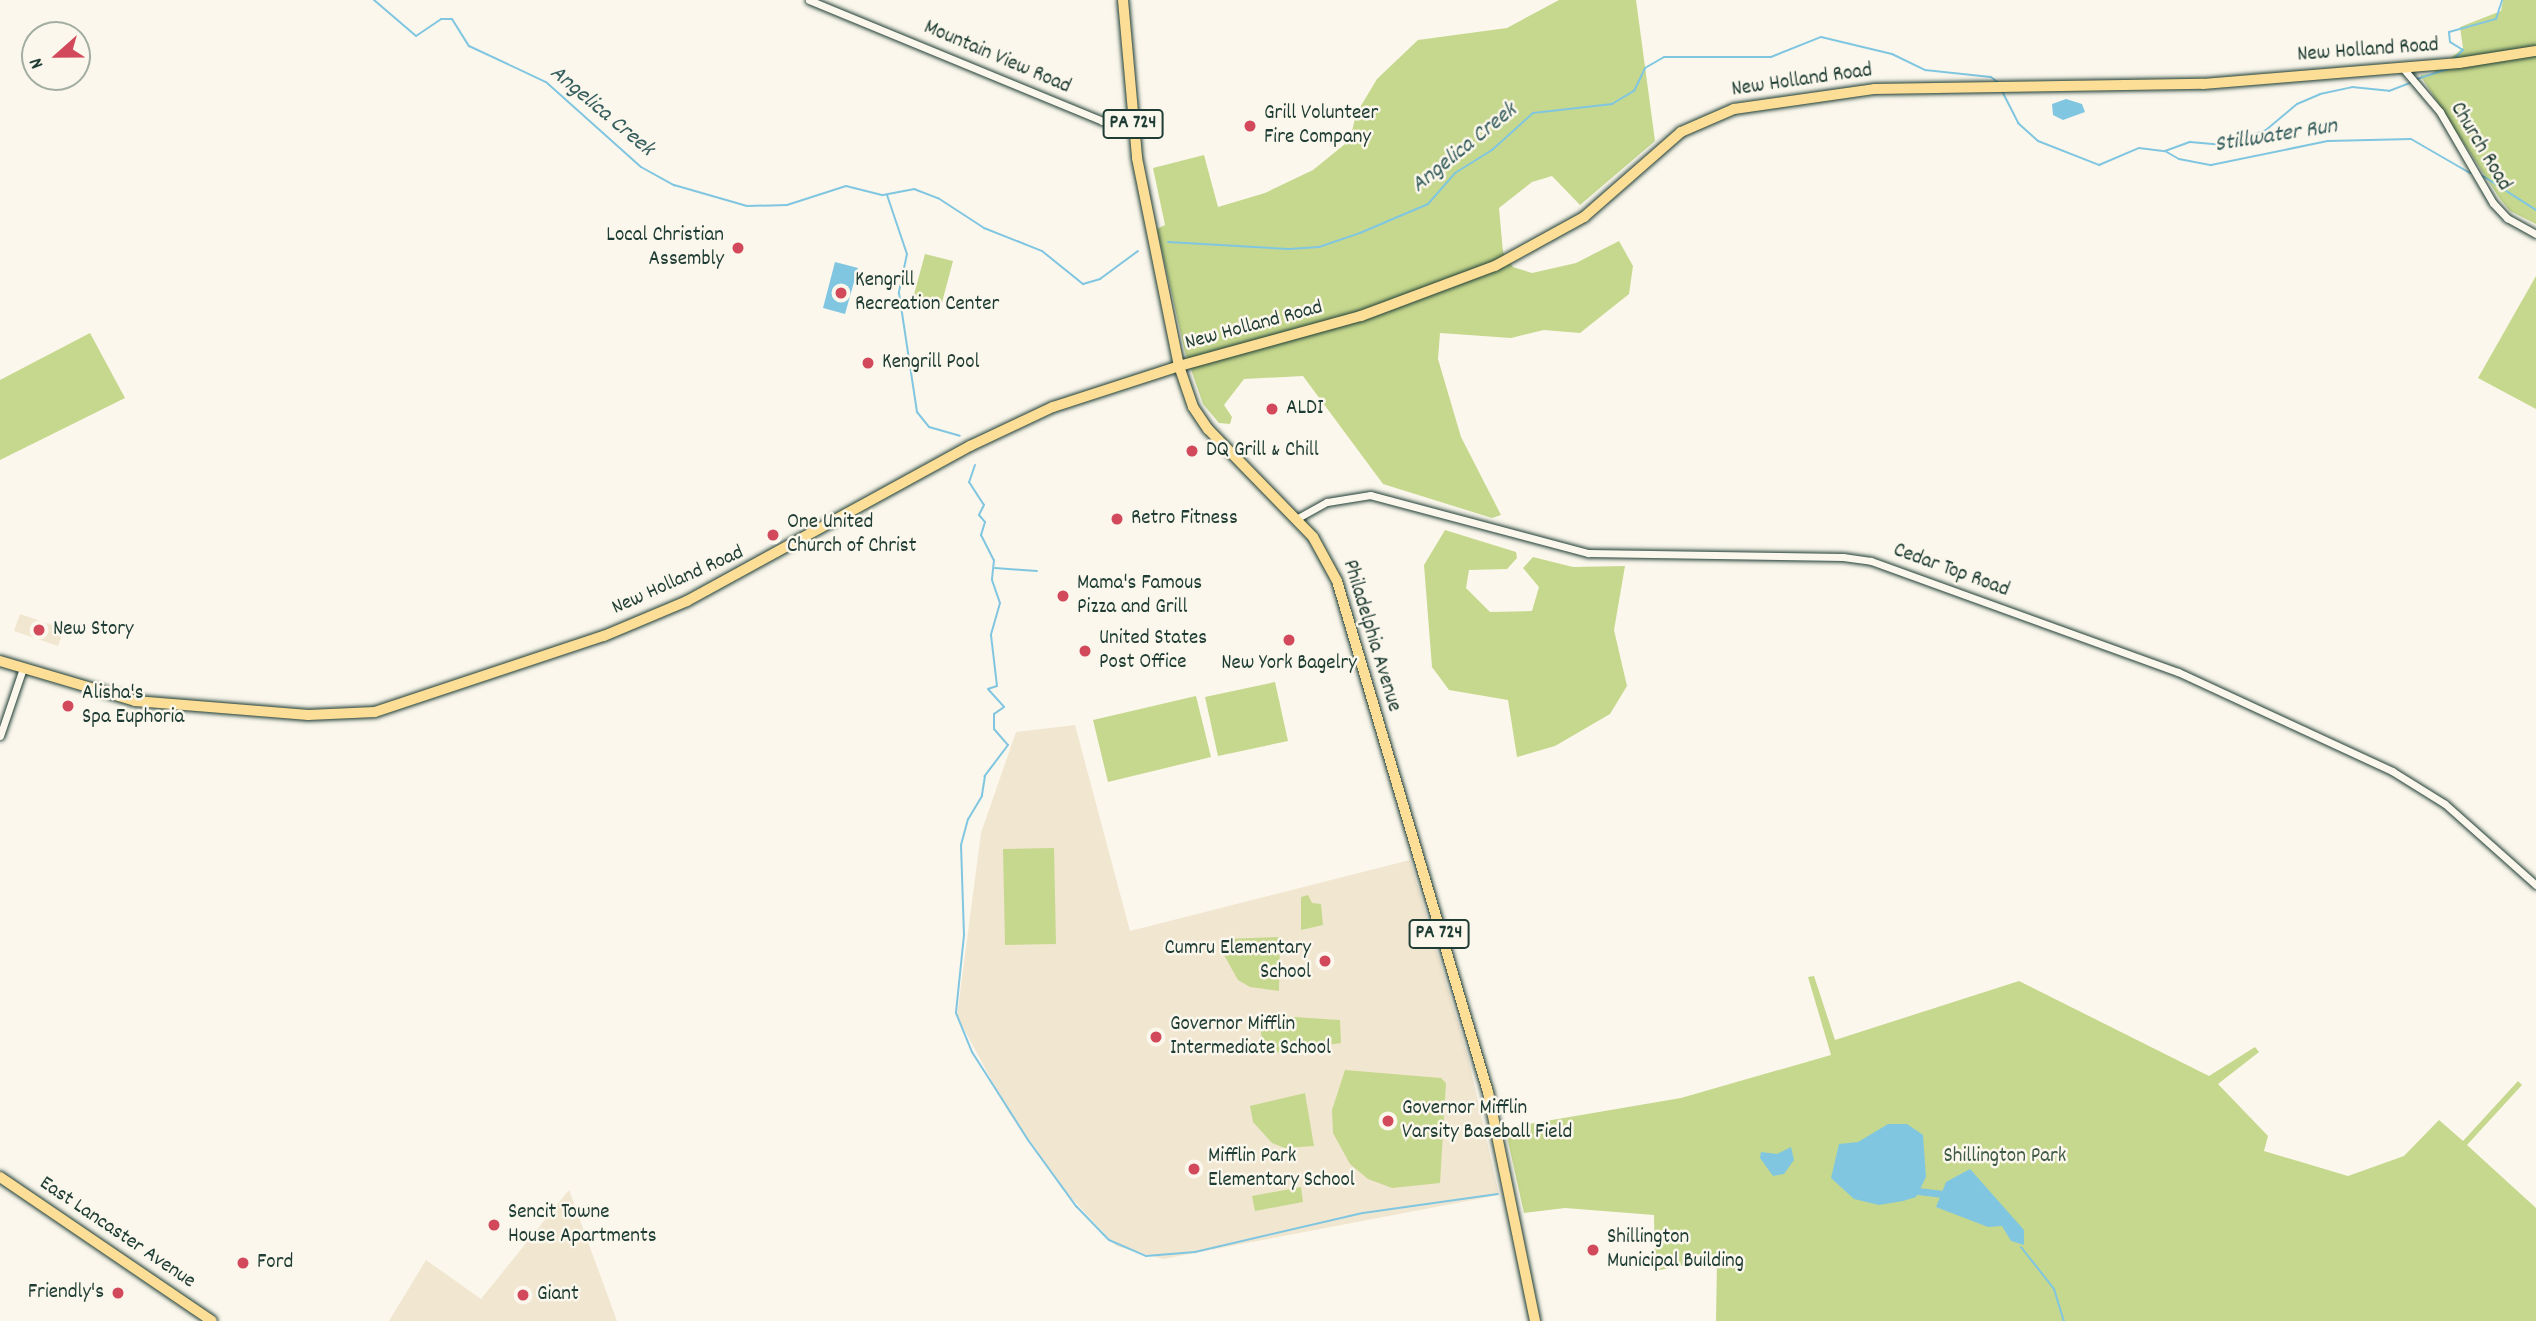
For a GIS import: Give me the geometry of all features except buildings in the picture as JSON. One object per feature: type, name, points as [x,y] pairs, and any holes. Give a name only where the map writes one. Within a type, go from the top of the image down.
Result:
[{"type":"main road","name":"Philadelphia Avenue","points":[[1123,0],[1134,126],[1179,366],[1193,407],[1208,429],[1318,543],[1337,581],[1488,1092],[1535,1321]]},
{"type":"main road","name":"New Holland Road","points":[[0,661],[135,701],[308,715],[387,709],[604,636],[687,601],[1024,420],[1179,366],[1361,316],[1518,255],[1584,216],[1670,139],[1723,113],[1856,90],[2203,84],[2459,63],[2536,51]]},
{"type":"main road","name":"East Lancaster Avenue","points":[[0,1177],[212,1321]]},
{"type":"street","name":"Mountain View Road","points":[[809,0],[1102,121],[1134,126]]},
{"type":"street","name":"Church Road","points":[[2402,67],[2440,112],[2493,203],[2507,218],[2536,234]]},
{"type":"street","name":"Cedar Top Road","points":[[1296,519],[1327,502],[1370,495],[1588,553],[1843,557],[1871,561],[2178,671],[2392,771],[2445,804],[2536,885]]},
{"type":"street","points":[[0,736],[23,668]]},
{"type":"shaded area","name":"New Story","points":[[20,614],[64,629],[58,646],[14,631]]},
{"type":"shaded area","points":[[1075,725],[1130,931],[1410,860],[1468,1057],[1499,1195],[1163,1259],[1116,1246],[1067,1193],[1009,1113],[957,1016],[981,833],[1016,732]]},
{"type":"shaded area","points":[[569,1190],[617,1321],[389,1321],[426,1260],[481,1299]]},
{"type":"green space","points":[[1559,0],[1636,0],[1655,141],[1580,205],[1552,176],[1532,182],[1499,208],[1503,252],[1513,267],[1532,273],[1576,263],[1619,241],[1633,266],[1629,294],[1580,333],[1544,330],[1511,338],[1440,333],[1438,359],[1461,437],[1501,515],[1492,518],[1383,484],[1303,376],[1244,379],[1224,405],[1232,417],[1230,424],[1219,423],[1203,404],[1185,352],[1157,229],[1165,225],[1153,168],[1204,155],[1218,207],[1265,193],[1313,170],[1350,140],[1356,114],[1377,79],[1418,40],[1507,28]]},
{"type":"green space","points":[[2503,0],[2536,0],[2536,224],[2510,211],[2500,199],[2420,75],[2431,74],[2463,48],[2460,27],[2501,11]]},
{"type":"green space","points":[[925,254],[953,261],[940,310],[912,302]]},
{"type":"green space","points":[[2536,276],[2536,409],[2478,378]]},
{"type":"green space","points":[[90,333],[125,398],[0,460],[0,380]]},
{"type":"green space","points":[[1445,530],[1516,552],[1517,558],[1507,569],[1469,570],[1466,588],[1490,612],[1532,611],[1539,587],[1523,568],[1533,557],[1573,567],[1625,566],[1614,630],[1627,686],[1610,714],[1555,746],[1517,757],[1508,700],[1449,690],[1432,667],[1424,565]]},
{"type":"green space","points":[[1275,682],[1288,741],[1218,756],[1205,697]]},
{"type":"green space","points":[[1196,696],[1211,757],[1108,782],[1093,720]]},
{"type":"green space","points":[[1054,848],[1056,944],[1005,945],[1003,849]]},
{"type":"green space","points":[[1308,895],[1312,903],[1321,904],[1323,925],[1301,930],[1301,897]]},
{"type":"green space","points":[[1280,937],[1279,991],[1250,987],[1238,980],[1224,955],[1224,939]]},
{"type":"green space","name":"Shillington Park","points":[[1814,976],[1835,1040],[2019,981],[2209,1076],[2255,1047],[2259,1052],[2218,1084],[2268,1136],[2264,1151],[2348,1176],[2404,1156],[2439,1120],[2463,1141],[2518,1081],[2522,1085],[2467,1145],[2536,1208],[2536,1321],[1716,1321],[1717,1258],[1655,1271],[1654,1215],[1565,1208],[1524,1213],[1505,1128],[1681,1098],[1831,1055],[1808,977]]},
{"type":"green space","points":[[1279,1016],[1340,1020],[1341,1043],[1266,1054],[1260,1029]]},
{"type":"green space","name":"Governor Mifflin Varsity Baseball Field","points":[[1345,1070],[1441,1078],[1446,1083],[1440,1183],[1392,1188],[1368,1179],[1350,1164],[1333,1133],[1332,1110]]},
{"type":"green space","points":[[1305,1093],[1314,1146],[1285,1148],[1272,1143],[1253,1122],[1250,1106]]},
{"type":"green space","points":[[1301,1187],[1303,1202],[1255,1211],[1252,1196]]},
{"type":"water","points":[[2066,99],[2082,104],[2085,112],[2063,120],[2053,115],[2052,104]]},
{"type":"water","points":[[835,262],[858,268],[845,314],[823,308]]},
{"type":"water","points":[[1888,1124],[1907,1124],[1923,1135],[1926,1177],[1916,1197],[1903,1201],[1879,1205],[1854,1199],[1831,1178],[1839,1144],[1858,1142]]},
{"type":"water","points":[[1791,1147],[1794,1160],[1784,1174],[1773,1176],[1760,1158],[1761,1152],[1777,1154]]},
{"type":"water","points":[[1970,1169],[2024,1230],[2024,1245],[2011,1241],[2002,1226],[1988,1227],[1936,1207],[1946,1182]]},
{"type":"waterway","name":"Angelica Creek","points":[[374,0],[416,36],[441,19],[452,19],[469,46],[546,82],[641,167],[674,185],[747,206],[787,205],[846,186],[883,195],[914,189],[938,198],[984,228],[1042,251],[1083,284],[1100,279],[1138,251]]},
{"type":"waterway","name":"Angelica Creek","points":[[2454,59],[2463,50],[2450,42],[2449,32],[2496,19],[2502,0]]},
{"type":"waterway","name":"Angelica Creek","points":[[1168,242],[1289,249],[1319,247],[1360,233],[1428,204],[1455,173],[1492,150],[1533,113],[1612,104],[1634,91],[1645,68],[1664,57],[1771,57],[1821,37],[1892,54],[1925,70],[1991,77],[2000,84]]},
{"type":"waterway","name":"Angelica Creek","points":[[2417,79],[2447,69]]},
{"type":"waterway","name":"Angelica Creek","points":[[2003,93],[2018,123],[2038,141],[2099,165],[2139,148],[2165,151],[2190,142],[2224,145],[2266,130],[2297,104],[2320,94],[2352,87],[2389,91],[2410,83]]},
{"type":"waterway","name":"Stillwater Run","points":[[2165,151],[2179,159],[2211,165],[2328,141],[2411,139],[2470,173]]},
{"type":"waterway","name":"Stillwater Run","points":[[2483,176],[2536,210]]},
{"type":"waterway","points":[[887,195],[907,254],[899,293],[917,412],[929,427],[960,436]]},
{"type":"waterway","points":[[975,465],[969,482],[984,505],[979,515],[985,522],[981,535],[994,560],[992,580],[1000,603],[991,635],[997,686],[988,689],[1004,707],[994,714],[994,729],[1008,745],[985,776],[982,796],[968,819],[961,845],[964,935],[956,1013],[972,1052],[1028,1140],[1076,1206],[1109,1240],[1146,1256],[1195,1252],[1363,1213],[1498,1194]]},
{"type":"waterway","points":[[995,568],[1037,571]]},
{"type":"waterway","points":[[1918,1191],[1943,1194]]},
{"type":"waterway","points":[[2021,1247],[2054,1289],[2064,1321]]},
{"type":"place","name":"Grill Volunteer Fire Company","points":[[1250,126]]},
{"type":"place","name":"Local Christian Assembly","points":[[738,248]]},
{"type":"place","name":"Kengrill Recreation Center","points":[[841,293]]},
{"type":"place","name":"Kengrill Pool","points":[[868,363]]},
{"type":"place","name":"ALDI","points":[[1272,409]]},
{"type":"place","name":"DQ Grill & Chill","points":[[1192,451]]},
{"type":"place","name":"Retro Fitness","points":[[1117,519]]},
{"type":"place","name":"One United Church of Christ","points":[[773,535]]},
{"type":"place","name":"Mama's Famous Pizza and Grill","points":[[1063,596]]},
{"type":"place","name":"New Story","points":[[39,630]]},
{"type":"place","name":"New York Bagelry","points":[[1289,640]]},
{"type":"place","name":"United States Post Office","points":[[1085,651]]},
{"type":"place","name":"Alisha's Spa Euphoria","points":[[68,706]]},
{"type":"place","name":"Cumru Elementary School","points":[[1325,961]]},
{"type":"place","name":"Governor Mifflin Intermediate School","points":[[1156,1037]]},
{"type":"place","name":"Governor Mifflin Varsity Baseball Field","points":[[1388,1121]]},
{"type":"place","name":"Mifflin Park Elementary School","points":[[1194,1169]]},
{"type":"place","name":"Sencit Towne House Apartments","points":[[494,1225]]},
{"type":"place","name":"Shillington Municipal Building","points":[[1593,1250]]},
{"type":"place","name":"Ford","points":[[243,1263]]},
{"type":"place","name":"Friendly's","points":[[118,1293]]},
{"type":"place","name":"Giant","points":[[523,1295]]}]
